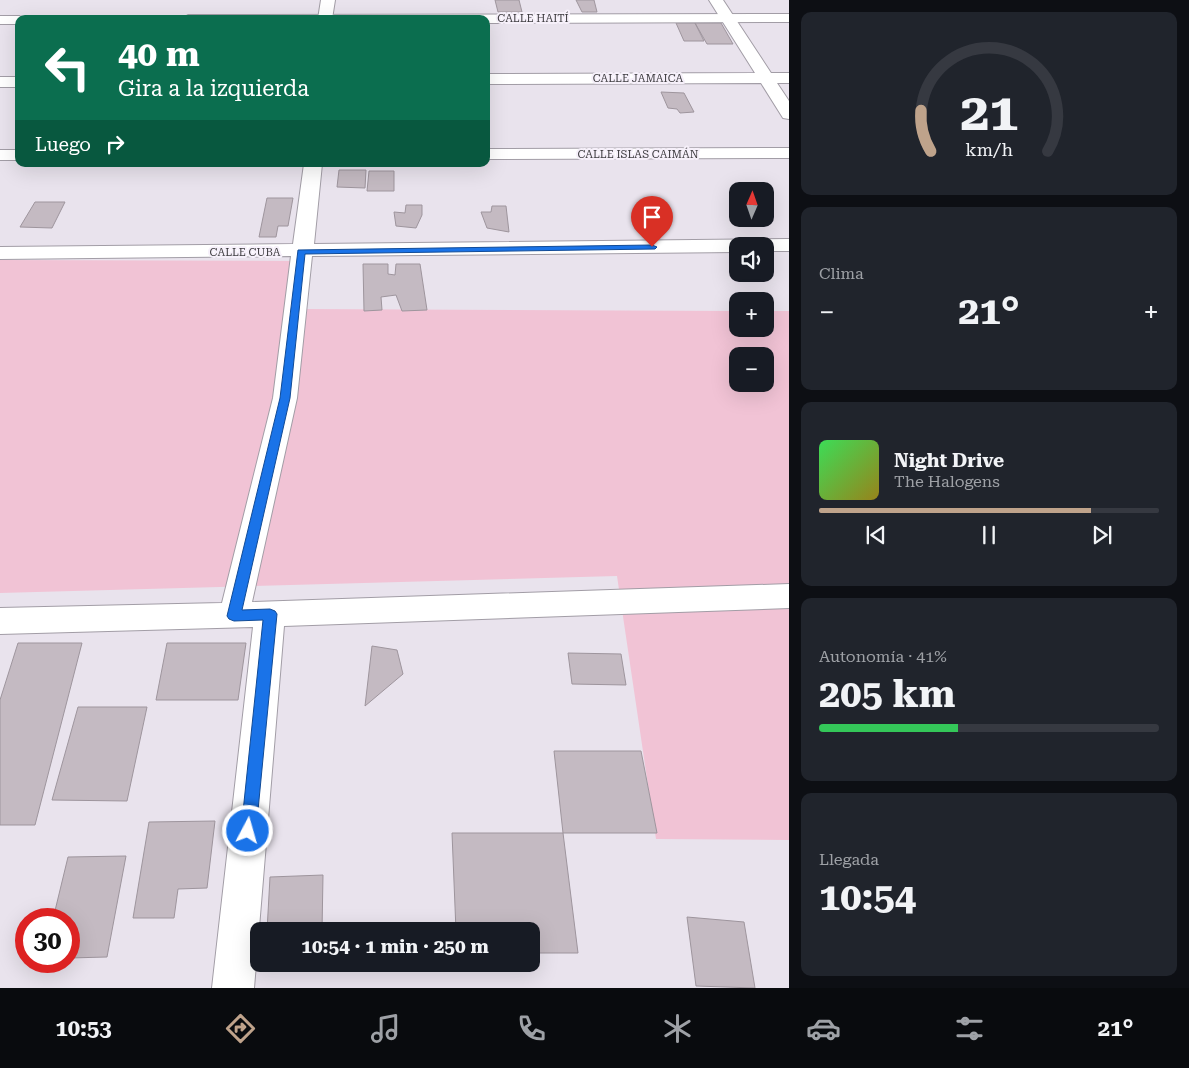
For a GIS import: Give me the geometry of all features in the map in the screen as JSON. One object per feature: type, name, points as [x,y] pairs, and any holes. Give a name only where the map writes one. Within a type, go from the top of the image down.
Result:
[{"type":"street","points":[[326,15],[328,0]]},
{"type":"street","points":[[716,0],[789,114]]},
{"type":"street","name":"CALLE HAITÍ","points":[[490,18],[789,18]]},
{"type":"street","points":[[0,20],[15,20]]},
{"type":"street","name":"CALLE JAMAICA","points":[[490,79],[789,78]]},
{"type":"street","points":[[0,82],[15,82]]},
{"type":"street","name":"CALLE ISLAS CAIMÁN","points":[[490,154],[789,154]]},
{"type":"street","points":[[0,155],[15,155]]},
{"type":"street","points":[[234,616],[285,398],[313,167]]},
{"type":"street","name":"CALLE CUBA","points":[[0,253],[301,252],[789,245]]},
{"type":"street","points":[[0,621],[234,616],[789,596]]},
{"type":"street","points":[[233,988],[270,614]]},
{"type":"shaded area","points":[[0,260],[299,261],[299,309],[729,311],[729,337],[774,337],[774,311],[789,311],[789,840],[656,839],[617,576],[0,593]]},
{"type":"building","points":[[495,0],[519,0],[522,12],[498,12]]},
{"type":"building","points":[[576,0],[594,0],[597,12],[582,12]]},
{"type":"building","points":[[676,23],[695,23],[704,41],[684,41]]},
{"type":"building","points":[[695,23],[721,23],[733,44],[707,44]]},
{"type":"building","points":[[661,92],[684,93],[694,112],[680,113],[677,109],[668,108]]},
{"type":"building","points":[[339,170],[366,170],[365,188],[337,187]]},
{"type":"building","points":[[369,171],[394,171],[394,191],[367,191]]},
{"type":"building","points":[[267,198],[293,198],[288,226],[278,226],[276,237],[259,237]]},
{"type":"building","points":[[35,202],[65,202],[52,228],[20,227]]},
{"type":"building","points":[[406,205],[422,205],[422,215],[416,228],[396,226],[394,212],[405,213]]},
{"type":"building","points":[[492,206],[506,206],[509,232],[487,228],[481,212],[491,212]]},
{"type":"building","points":[[363,264],[388,264],[388,274],[395,275],[396,264],[420,264],[427,310],[402,311],[396,295],[381,297],[382,310],[364,311]]},
{"type":"building","points":[[18,643],[82,643],[35,825],[0,825],[0,700]]},
{"type":"building","points":[[167,643],[246,643],[238,700],[156,700]]},
{"type":"building","points":[[372,646],[397,650],[403,674],[365,706]]},
{"type":"building","points":[[568,653],[621,654],[626,685],[572,684]]},
{"type":"building","points":[[78,707],[147,707],[127,801],[52,800]]},
{"type":"building","points":[[554,751],[641,751],[657,833],[563,833]]},
{"type":"building","points":[[215,821],[207,888],[178,889],[174,918],[133,918],[149,822]]},
{"type":"building","points":[[452,833],[563,833],[578,953],[540,953],[540,922],[456,922]]},
{"type":"building","points":[[126,856],[107,957],[80,958],[80,908],[56,908],[68,857]]},
{"type":"building","points":[[323,875],[322,922],[268,922],[270,877]]},
{"type":"building","points":[[687,917],[744,922],[755,988],[696,986]]},
{"type":"route","points":[[248,831],[270,614],[234,616],[285,398],[301,252],[652,247]]}]
